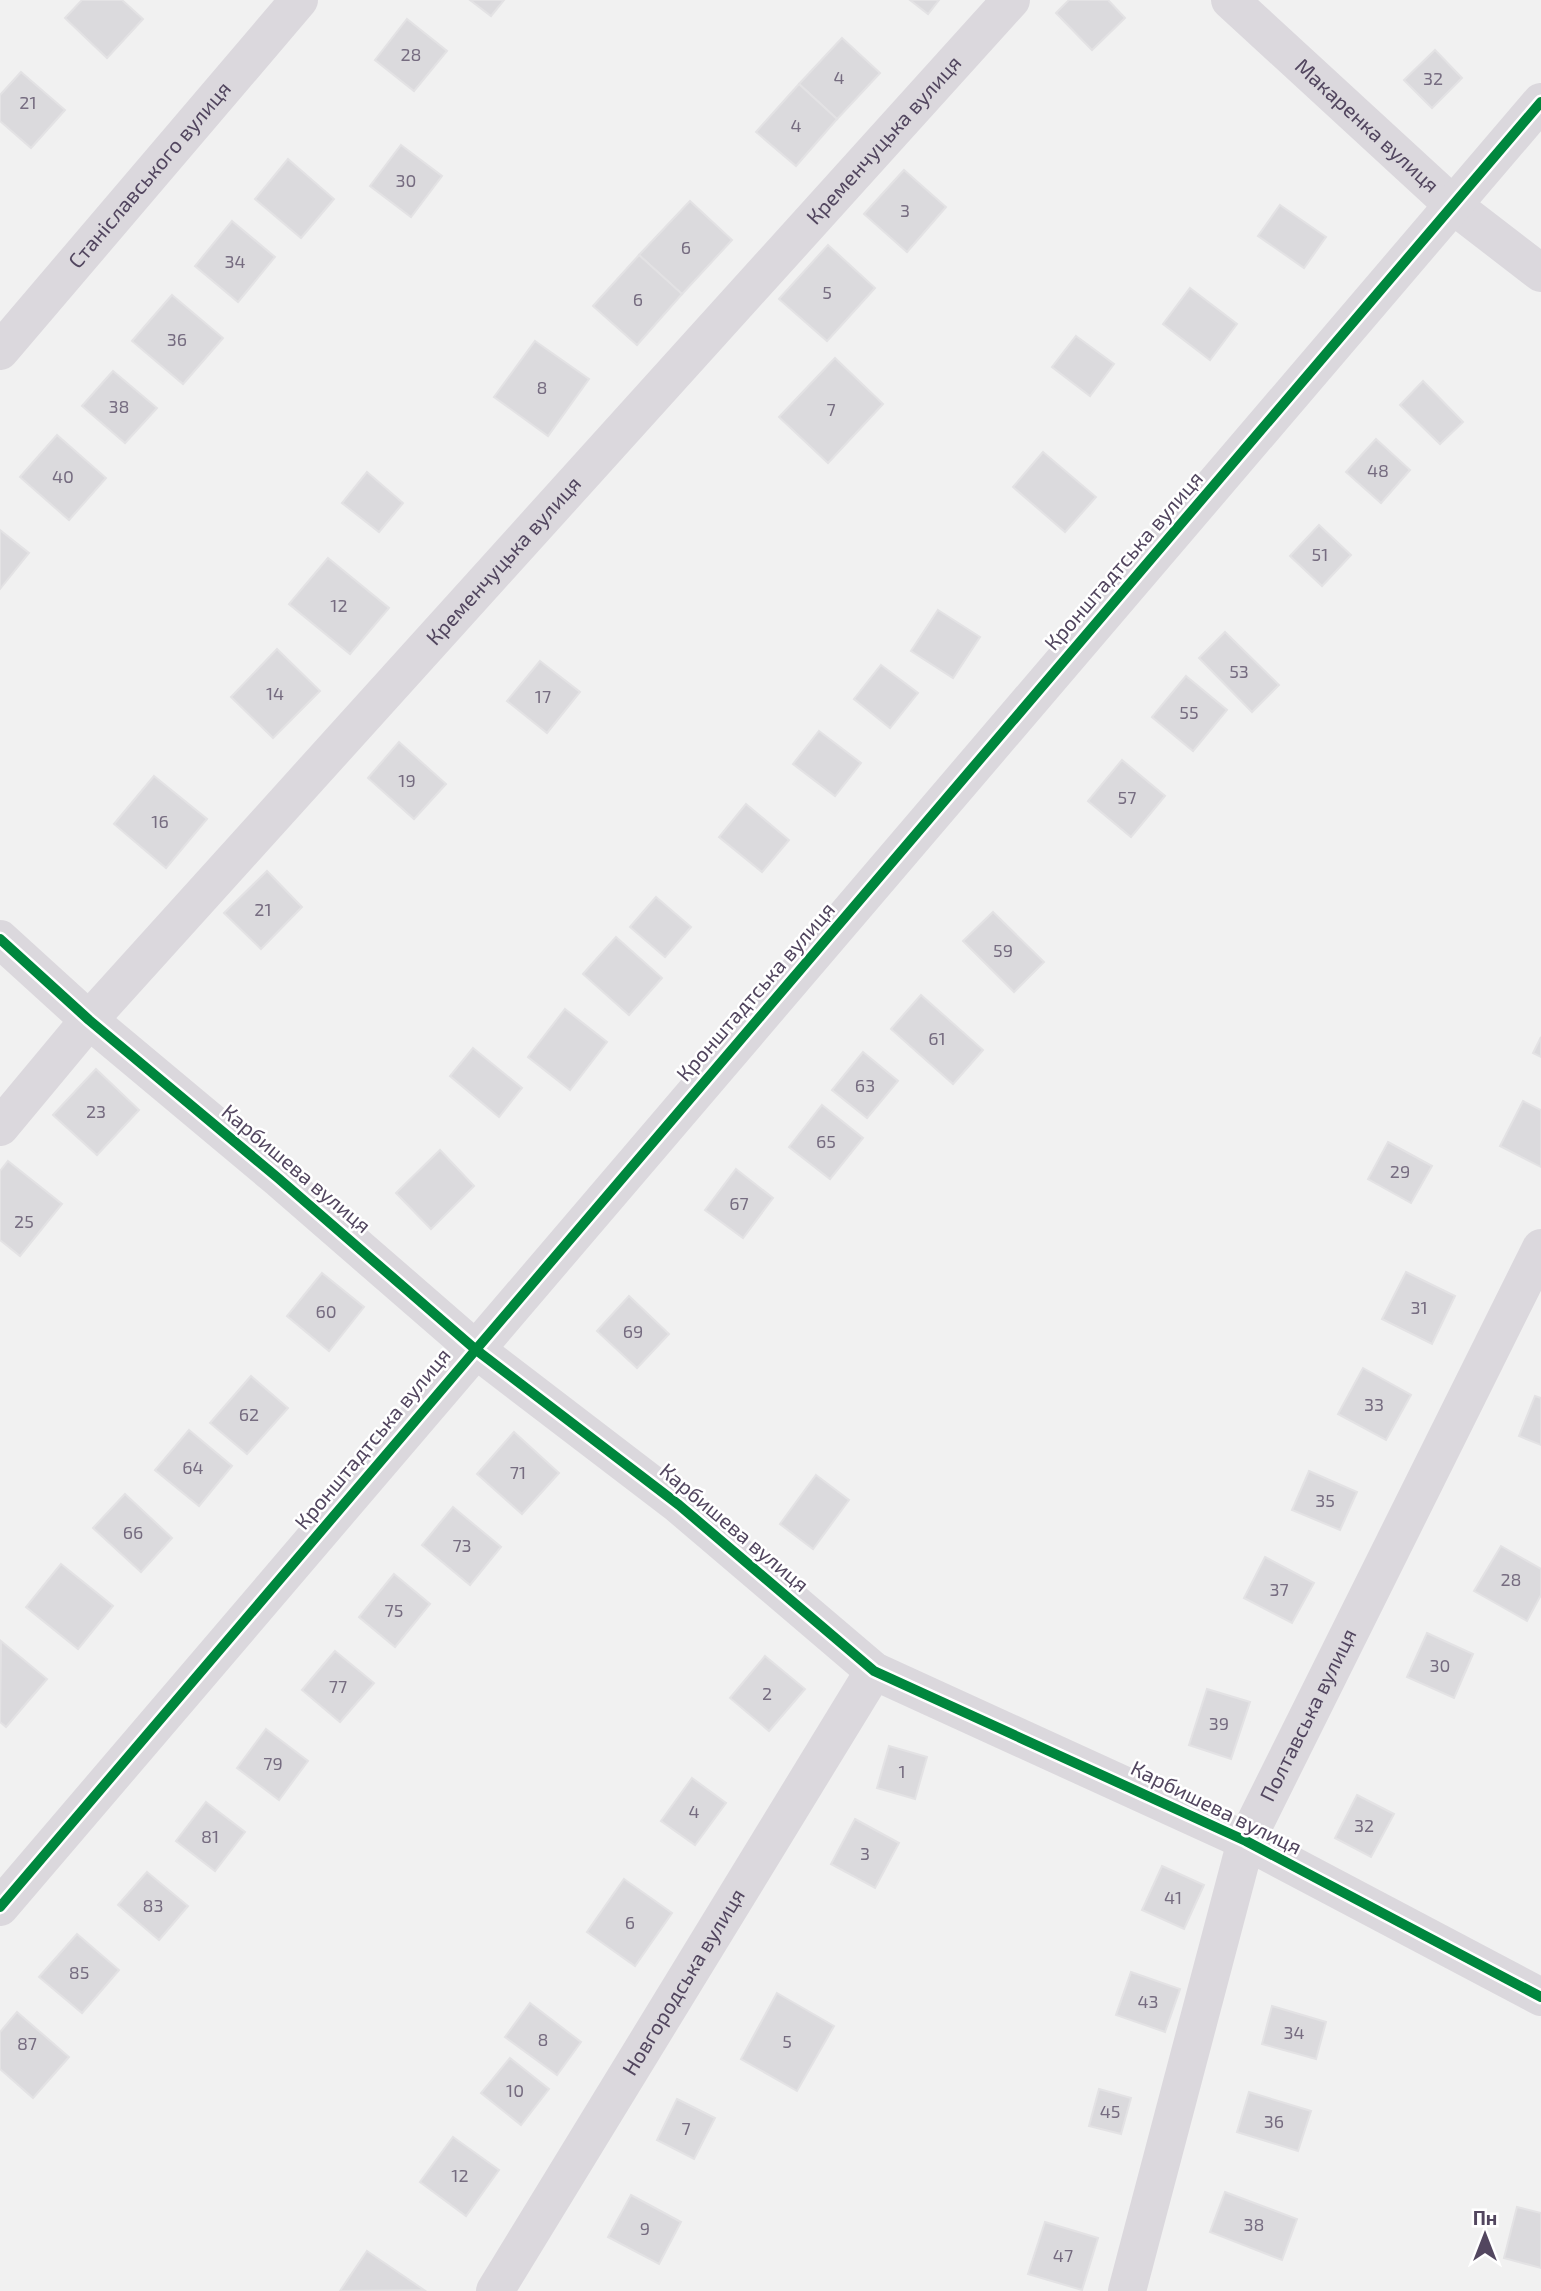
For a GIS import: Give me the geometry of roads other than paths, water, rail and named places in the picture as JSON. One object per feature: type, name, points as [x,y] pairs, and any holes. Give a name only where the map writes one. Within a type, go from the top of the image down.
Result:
[{"type":"street","name":"Станіславського вулиця","points":[[0,351],[299,0]]},
{"type":"street","name":"Кременчуцька вулиця","points":[[0,1127],[89,1020],[1011,0]]},
{"type":"street","name":"Макаренка вулиця","points":[[1230,0],[1454,206],[1541,273]]},
{"type":"street","name":"Кронштадтська вулиця","points":[[0,1908],[1541,102]]},
{"type":"street","name":"Карбишева вулиця","points":[[0,939],[89,1020],[278,1178],[475,1349],[679,1505],[874,1671],[1246,1841],[1541,1997]]},
{"type":"street","name":"Полтавська вулиця","points":[[1127,2291],[1246,1841],[1541,1248]]},
{"type":"street","name":"Новгородська вулиця","points":[[495,2291],[874,1671]]}]
